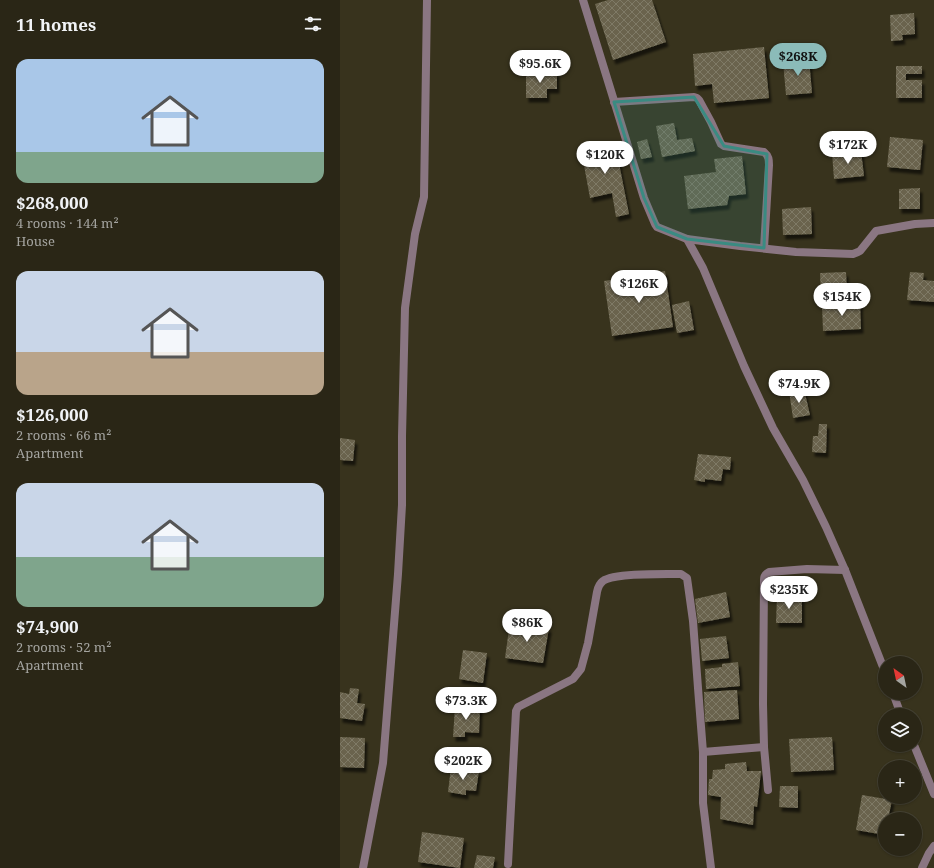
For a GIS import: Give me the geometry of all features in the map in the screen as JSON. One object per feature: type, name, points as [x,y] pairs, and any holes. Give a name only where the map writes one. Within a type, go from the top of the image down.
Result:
[{"type":"street","points":[[363,868],[383,763],[398,574],[402,505],[405,308],[415,234],[424,197],[427,0]]},
{"type":"street","points":[[583,0],[644,198],[656,227],[687,239],[796,252],[854,254],[860,251],[876,231],[915,224],[934,223]]},
{"type":"street","points":[[614,102],[697,98],[711,122],[721,144],[724,146],[764,152],[767,154],[769,165],[764,248]]},
{"type":"street","points":[[687,239],[703,268],[741,358],[773,428],[806,487],[826,527],[845,570],[879,656]]},
{"type":"street","points":[[768,790],[762,704],[764,576],[769,572],[807,569],[845,570]]},
{"type":"street","points":[[508,864],[516,711],[518,706],[573,679],[581,669],[588,643],[596,592],[599,584],[608,578],[681,574],[687,578],[694,621],[703,752],[703,803],[711,868]]},
{"type":"street","points":[[703,752],[764,747]]},
{"type":"street","points":[[917,752],[934,794]]},
{"type":"street","points":[[922,868],[934,846]]},
{"type":"highlighted area","points":[[694,97],[724,146],[767,154],[764,248],[687,239],[657,227],[644,198],[614,102]]},
{"type":"building","points":[[608,0],[652,0],[666,42],[613,60],[595,4]]},
{"type":"building","points":[[914,13],[915,34],[902,35],[903,40],[891,41],[890,15]]},
{"type":"building","points":[[764,47],[769,98],[714,103],[712,84],[695,86],[693,54]]},
{"type":"building","points":[[809,59],[812,93],[786,95],[783,62]]},
{"type":"building","points":[[896,66],[922,66],[922,74],[906,74],[906,80],[922,80],[922,98],[896,98]]},
{"type":"building","points":[[526,72],[557,72],[557,89],[547,89],[547,98],[526,98]]},
{"type":"building","points":[[674,123],[677,140],[692,138],[695,151],[662,157],[656,126]]},
{"type":"building","points":[[890,137],[923,140],[920,170],[887,167]]},
{"type":"building","points":[[647,139],[652,157],[641,159],[637,142]]},
{"type":"building","points":[[615,143],[629,214],[616,217],[612,193],[590,198],[581,149]]},
{"type":"building","points":[[861,151],[864,176],[834,179],[832,153]]},
{"type":"building","points":[[742,156],[746,194],[729,196],[727,205],[688,209],[684,176],[716,172],[714,159]]},
{"type":"building","points":[[920,188],[920,209],[899,209],[899,189]]},
{"type":"building","points":[[811,207],[812,234],[783,235],[782,209]]},
{"type":"building","points":[[665,271],[673,327],[612,336],[604,281]]},
{"type":"building","points":[[846,272],[847,294],[821,295],[820,273]]},
{"type":"building","points":[[910,272],[924,273],[923,280],[934,281],[934,302],[907,300]]},
{"type":"building","points":[[689,301],[694,330],[677,333],[672,305]]},
{"type":"building","points":[[860,303],[861,329],[823,331],[822,305]]},
{"type":"building","points":[[804,389],[810,415],[793,418],[789,391]]},
{"type":"building","points":[[819,424],[827,424],[826,453],[812,452],[813,436],[818,436]]},
{"type":"building","points":[[340,438],[355,440],[353,461],[340,460]]},
{"type":"building","points":[[698,454],[731,457],[730,470],[723,469],[721,481],[705,479],[705,482],[694,480]]},
{"type":"building","points":[[726,592],[730,617],[698,623],[695,599]]},
{"type":"building","points":[[777,597],[802,597],[802,623],[776,623]]},
{"type":"building","points":[[510,622],[549,628],[543,663],[505,658]]},
{"type":"building","points":[[726,636],[729,658],[702,661],[700,639]]},
{"type":"building","points":[[463,650],[487,653],[483,683],[459,679]]},
{"type":"building","points":[[738,662],[740,686],[706,689],[705,669],[722,667],[722,664]]},
{"type":"building","points":[[350,688],[359,689],[357,703],[365,704],[362,721],[340,718],[340,692],[349,694]]},
{"type":"building","points":[[737,690],[739,719],[705,722],[704,692]]},
{"type":"building","points":[[471,705],[480,706],[479,733],[465,732],[465,737],[453,737],[455,707],[471,710]]},
{"type":"building","points":[[340,737],[365,738],[364,768],[340,767]]},
{"type":"building","points":[[832,737],[834,770],[791,772],[789,739]]},
{"type":"building","points":[[746,762],[747,771],[761,771],[757,807],[754,806],[753,825],[720,819],[721,797],[708,795],[709,779],[712,779],[713,770],[725,769],[725,764]]},
{"type":"building","points":[[451,767],[479,771],[476,791],[466,790],[466,795],[448,792]]},
{"type":"building","points":[[780,786],[798,786],[798,808],[779,807]]},
{"type":"building","points":[[862,795],[878,798],[878,804],[891,804],[889,812],[878,812],[878,834],[856,830]]},
{"type":"building","points":[[422,832],[464,838],[460,868],[418,862]]},
{"type":"building","points":[[477,855],[495,857],[493,868],[474,868]]}]
